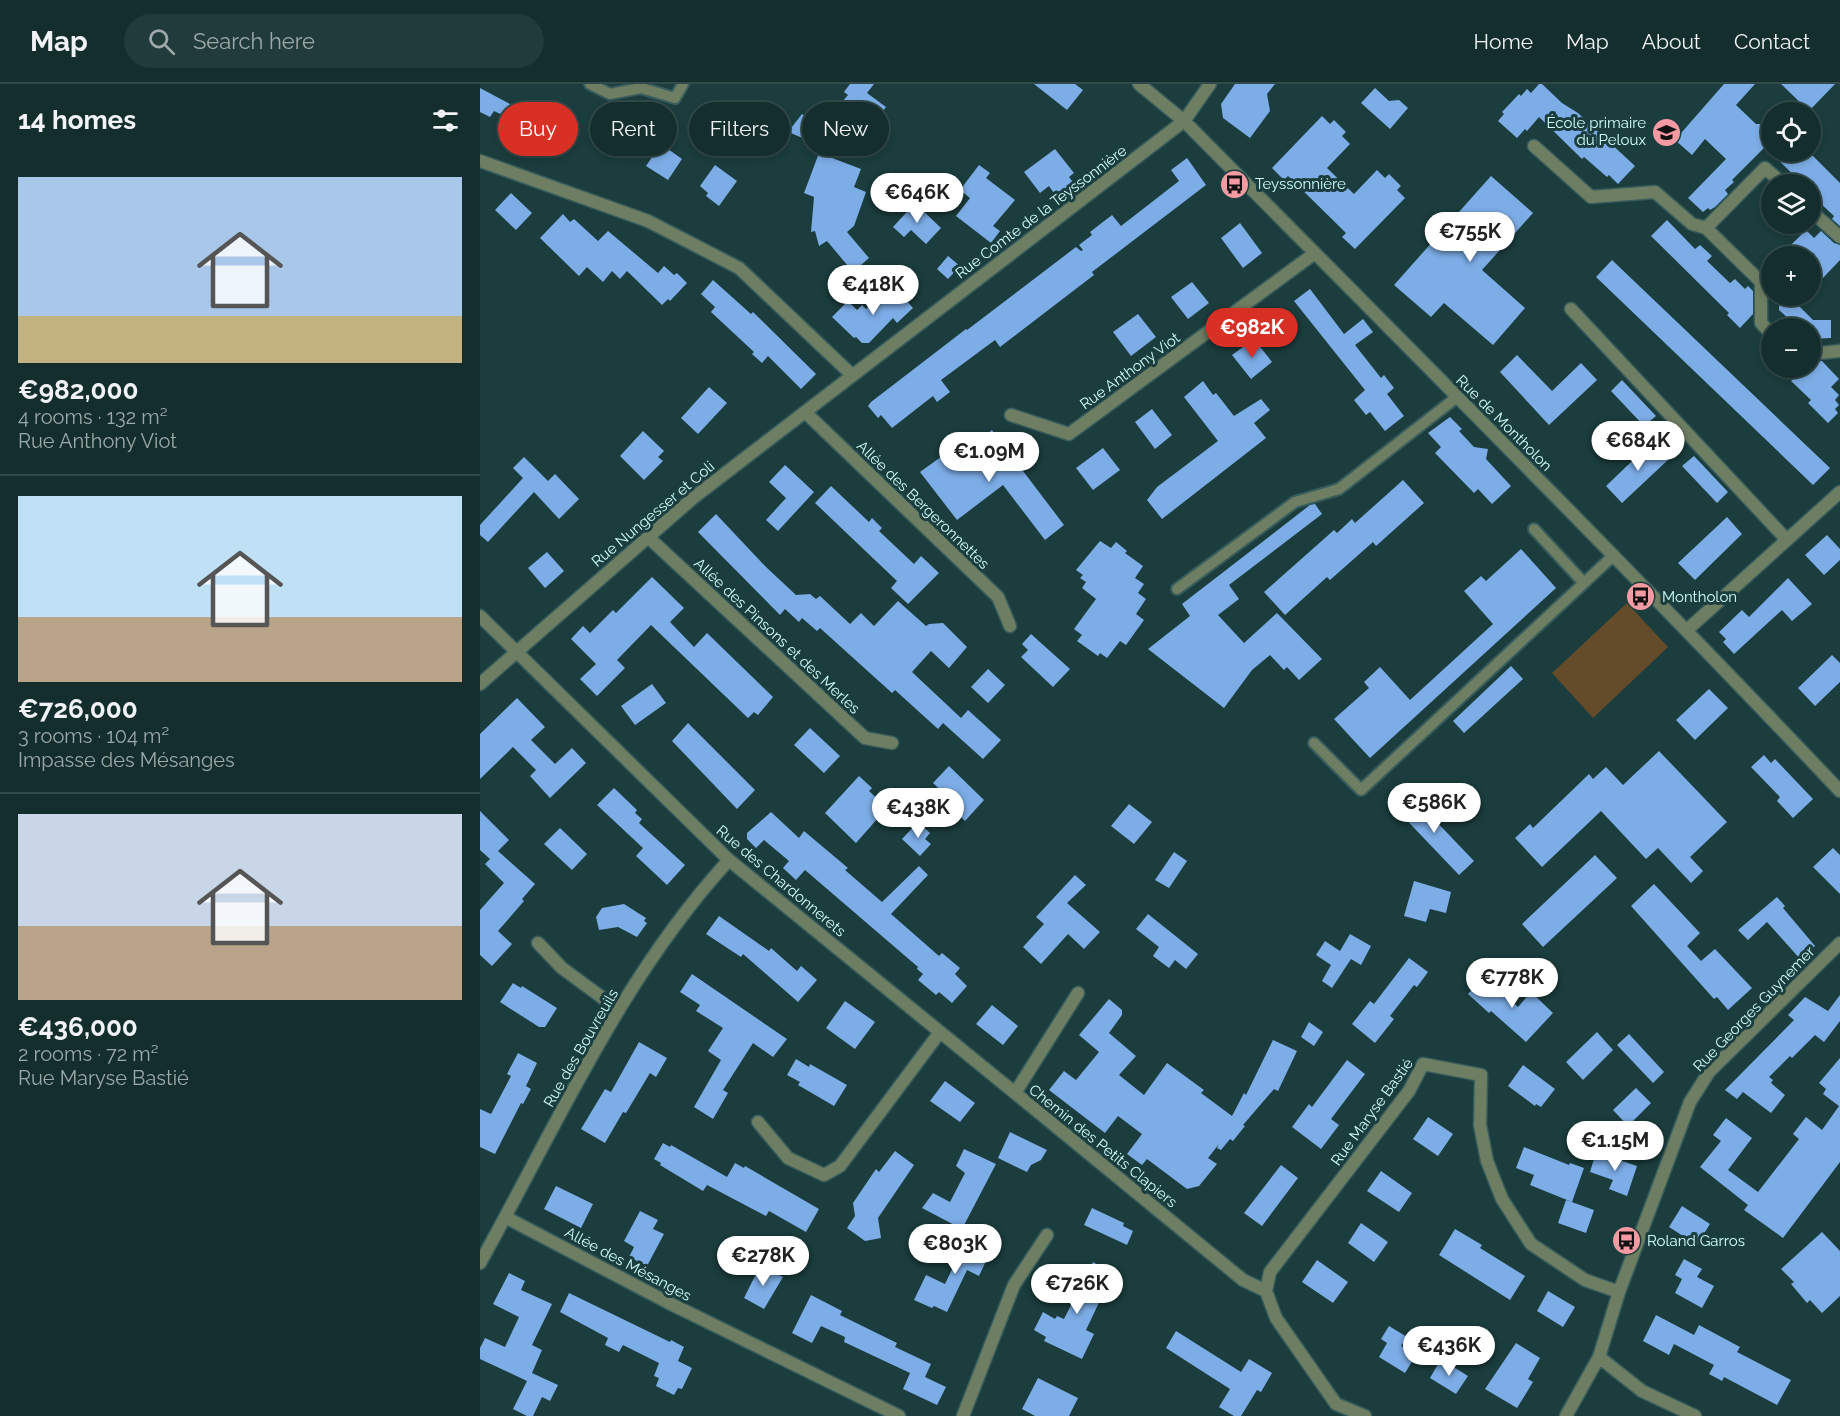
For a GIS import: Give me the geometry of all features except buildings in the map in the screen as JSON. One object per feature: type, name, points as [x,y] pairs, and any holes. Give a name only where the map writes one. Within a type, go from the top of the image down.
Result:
[{"type":"street","name":"Rue de Montholon","points":[[1139,84],[1184,121],[1315,253],[1614,555],[1840,791]]},
{"type":"street","name":"Rue Comte de la Teyssonnière","points":[[852,375],[1184,121],[1210,84]]},
{"type":"street","points":[[1534,146],[1591,197],[1655,192],[1692,224],[1706,228],[1761,282],[1761,318]]},
{"type":"street","points":[[480,161],[648,221],[739,268],[852,375]]},
{"type":"street","points":[[1706,228],[1765,168],[1772,174]]},
{"type":"street","points":[[1821,220],[1840,237]]},
{"type":"street","name":"Rue Anthony Viot","points":[[1011,416],[1070,434],[1315,253]]},
{"type":"street","points":[[1571,309],[1787,540]]},
{"type":"street","points":[[1821,353],[1840,351]]},
{"type":"street","name":"Rue Nungesser et Coli","points":[[480,684],[693,498],[852,375]]},
{"type":"street","name":"Allée des Bergeronnettes","points":[[805,412],[998,597],[1010,626]]},
{"type":"street","points":[[1687,630],[1840,492]]},
{"type":"street","name":"Allée des Pinsons et des Merles","points":[[648,537],[865,738],[892,743]]},
{"type":"street","name":"Rue des Chardonnerets","points":[[480,616],[729,860],[1015,1093]]},
{"type":"street","name":"Rue des Bouvreuils","points":[[480,1263],[591,1056],[619,1010],[699,892],[729,860]]},
{"type":"street","name":"Rue Georges Guynemer","points":[[1566,1416],[1599,1357],[1619,1292],[1690,1102],[1709,1072],[1840,942]]},
{"type":"street","points":[[538,943],[562,968],[619,1010]]},
{"type":"street","name":"Chemin des Petits Clapiers","points":[[1078,993],[1015,1093],[1243,1280],[1266,1292]]},
{"type":"street","points":[[758,1122],[788,1158],[824,1175],[840,1166],[939,1032]]},
{"type":"street","name":"Rue Maryse Bastié","points":[[1266,1292],[1270,1272],[1409,1091],[1423,1064],[1481,1076],[1480,1125],[1487,1161],[1502,1199],[1531,1244],[1586,1280],[1619,1292]]},
{"type":"street","name":"Allée des Mésanges","points":[[506,1217],[669,1304],[899,1416]]},
{"type":"street","points":[[963,1416],[1014,1285],[1047,1234]]},
{"type":"street","points":[[1266,1292],[1276,1318],[1336,1404],[1365,1416]]},
{"type":"street","points":[[1599,1357],[1642,1391],[1695,1416]]},
{"type":"lane","points":[[590,84],[610,94],[641,88],[675,98],[684,84]]},
{"type":"lane","points":[[1177,589],[1295,502],[1339,489],[1457,397]]},
{"type":"lane","points":[[1533,529],[1584,583]]},
{"type":"lane","points":[[1314,743],[1361,790],[1614,555]]},
{"type":"shaded area","points":[[1627,603],[1668,647],[1593,718],[1552,673]]},
{"type":"place","name":"École primaire du Peloux","points":[[1667,132]]},
{"type":"place","name":"Teyssonnière","points":[[1234,184]]},
{"type":"place","name":"Montholon","points":[[1641,597]]},
{"type":"place","name":"Roland Garros","points":[[1626,1241]]}]
